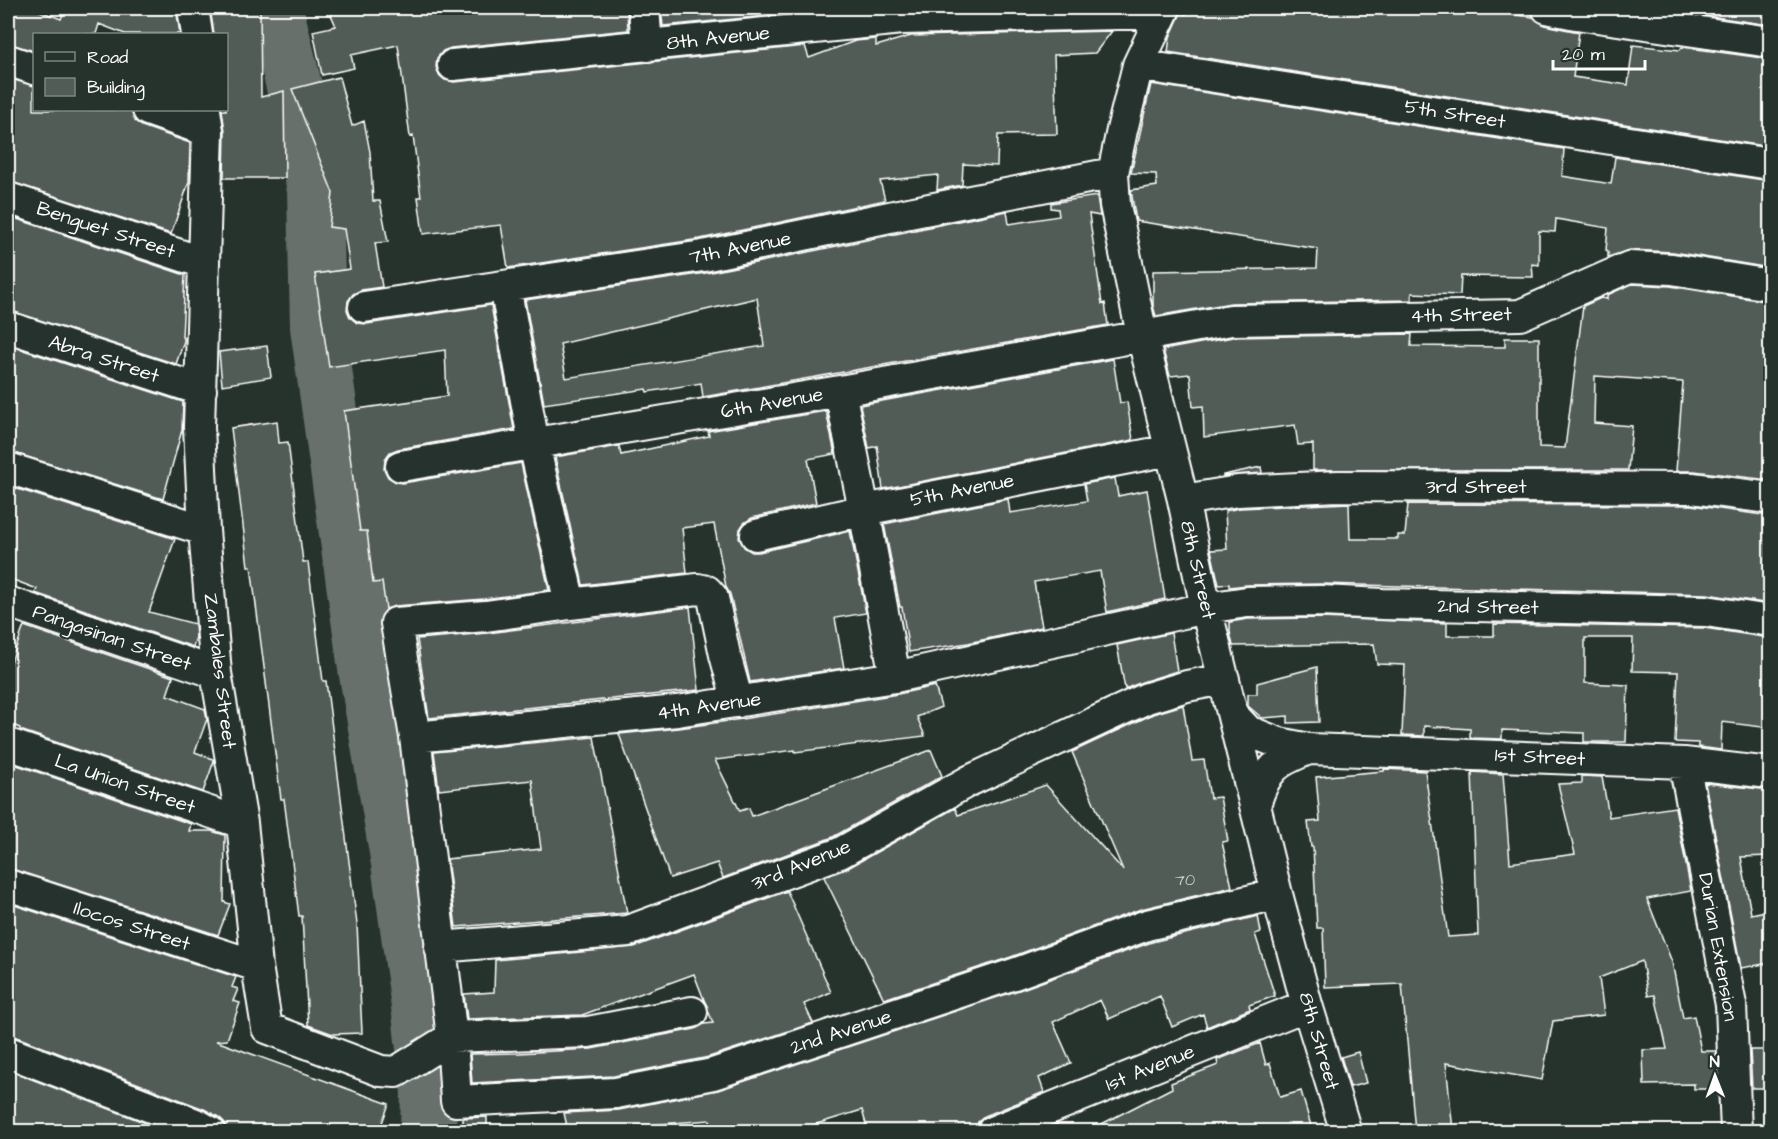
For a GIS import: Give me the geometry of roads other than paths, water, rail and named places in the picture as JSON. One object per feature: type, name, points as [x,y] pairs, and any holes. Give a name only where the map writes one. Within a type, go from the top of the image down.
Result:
[{"type":"street","points":[[193,8],[196,33]]},
{"type":"street","points":[[644,8],[647,45]]},
{"type":"street","points":[[1547,8],[1770,42]]},
{"type":"street","name":"8th Avenue","points":[[453,65],[902,19],[1164,10]]},
{"type":"street","name":"8th Street","points":[[1164,10],[1138,65],[1113,173],[1115,205],[1142,335],[1183,500],[1206,608],[1277,894],[1307,1005],[1346,1131]]},
{"type":"street","points":[[8,60],[33,69]]},
{"type":"street","name":"5th Street","points":[[1138,65],[1770,164]]},
{"type":"street","points":[[154,111],[207,120]]},
{"type":"street","name":"Zambales Street","points":[[207,120],[199,427],[204,530],[216,673],[242,823],[257,966],[267,1028],[381,1071],[396,1072],[430,1050]]},
{"type":"street","name":"7th Avenue","points":[[364,307],[703,256],[1113,173]]},
{"type":"street","name":"Benguet Street","points":[[8,198],[204,262]]},
{"type":"street","name":"4th Street","points":[[1142,335],[1231,320],[1521,315],[1629,267],[1672,269],[1770,285]]},
{"type":"street","points":[[505,286],[534,444],[570,604]]},
{"type":"street","name":"Abra Street","points":[[8,327],[201,390]]},
{"type":"street","name":"6th Avenue","points":[[401,466],[840,391],[1142,335]]},
{"type":"street","points":[[840,391],[895,677]]},
{"type":"street","name":"5th Avenue","points":[[756,535],[864,510],[1170,450]]},
{"type":"street","points":[[8,468],[204,530]]},
{"type":"street","name":"3rd Street","points":[[1183,500],[1238,491],[1338,486],[1692,488],[1770,498]]},
{"type":"street","points":[[692,1012],[588,1032],[430,1050],[440,947],[415,737],[396,623],[486,616],[698,589],[707,591],[712,595],[715,604],[719,632],[738,702]]},
{"type":"street","name":"2nd Street","points":[[1206,608],[1246,602],[1321,601],[1706,611],[1770,621]]},
{"type":"street","name":"Pangasinan Street","points":[[8,602],[216,673]]},
{"type":"street","name":"4th Avenue","points":[[415,737],[677,711],[895,677],[1206,608]]},
{"type":"street","name":"3rd Avenue","points":[[440,947],[628,931],[840,853],[969,781],[1146,698],[1187,686],[1224,679]]},
{"type":"street","name":"1st Street","points":[[1233,715],[1248,731],[1279,743],[1309,748],[1684,763],[1770,773]]},
{"type":"street","name":"La Union Street","points":[[8,744],[242,823]]},
{"type":"street","name":"1st Street","points":[[1256,802],[1263,779],[1282,759],[1309,748]]},
{"type":"street","name":"Durian Extension","points":[[1684,763],[1731,1005],[1736,1131]]},
{"type":"street","name":"Ilocos Street","points":[[8,885],[257,966]]},
{"type":"street","name":"2nd Avenue","points":[[430,1050],[456,1101],[616,1093],[713,1074],[1017,973],[1147,925],[1277,894]]},
{"type":"street","name":"1st Avenue","points":[[992,1131],[1307,1005]]},
{"type":"street","points":[[8,1052],[210,1131]]},
{"type":"waterway","points":[[275,8],[302,119],[315,190],[318,327],[366,668],[399,863],[420,1013],[429,1092],[428,1132]]}]
